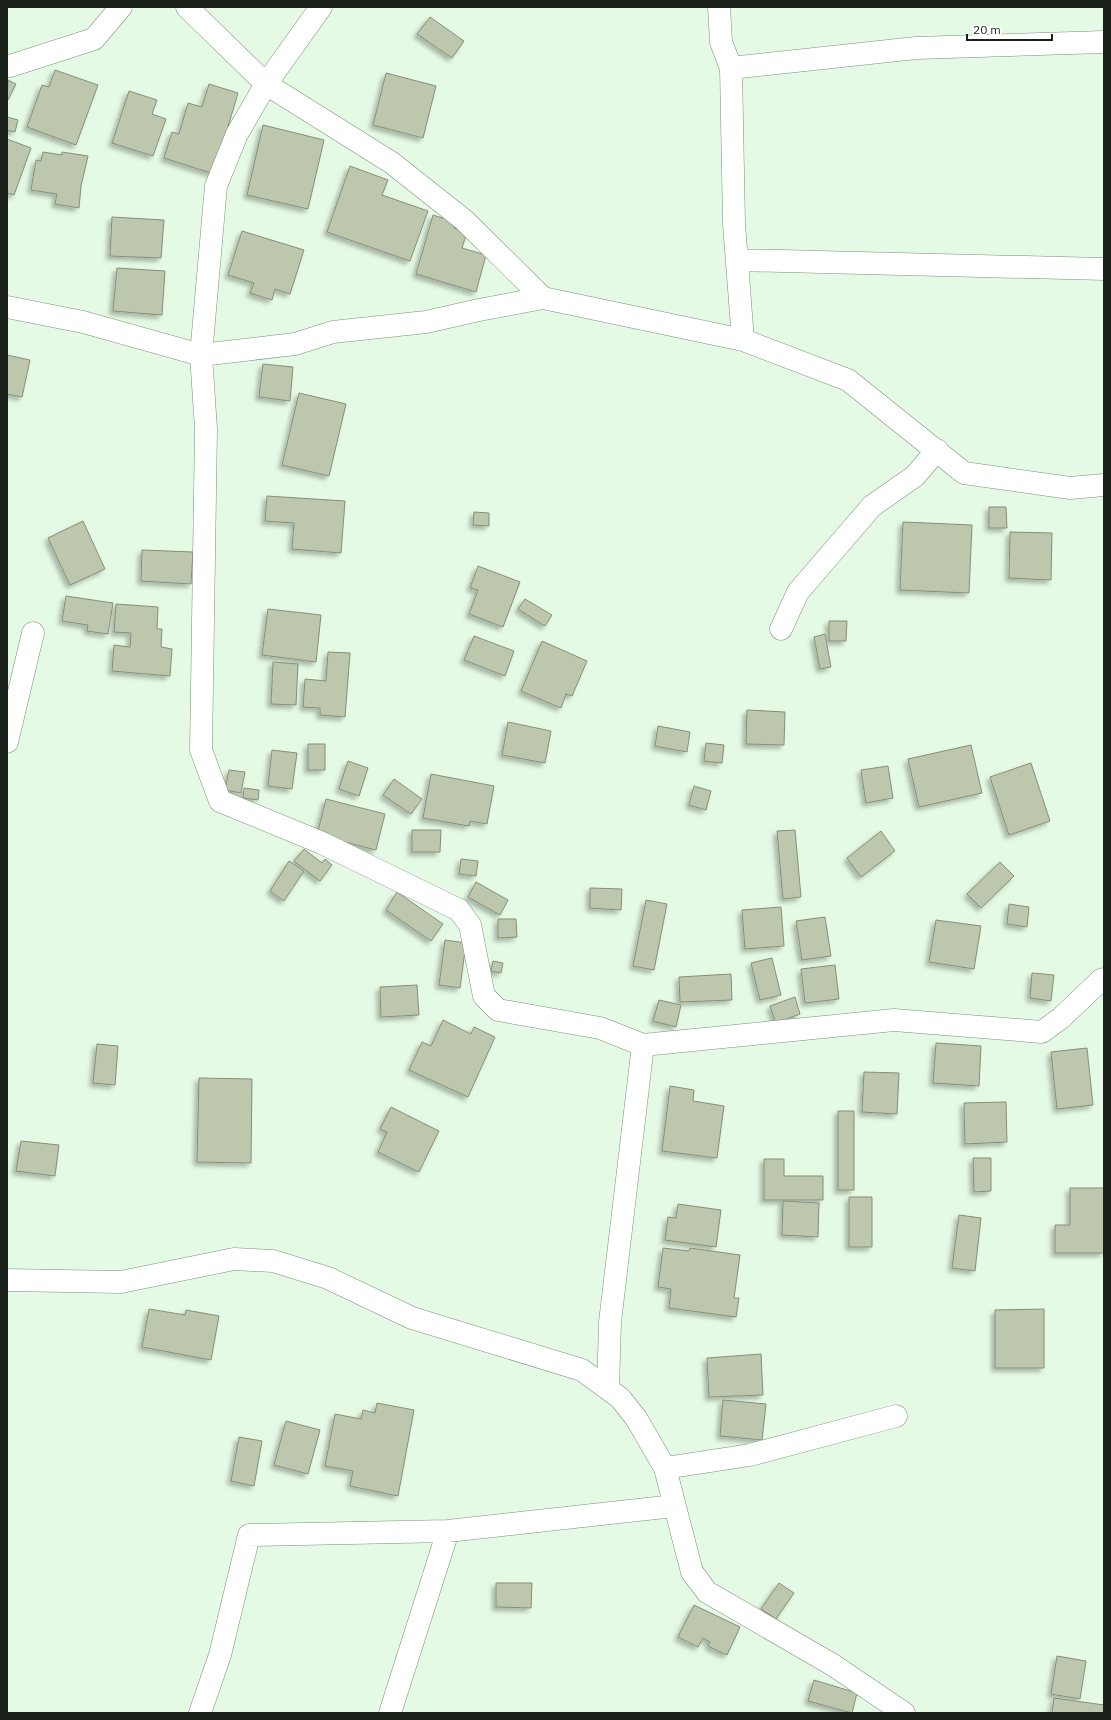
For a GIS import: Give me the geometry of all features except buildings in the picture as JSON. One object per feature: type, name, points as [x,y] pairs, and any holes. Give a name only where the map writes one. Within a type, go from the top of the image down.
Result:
[{"type":"street","points":[[10,66],[94,39],[121,7]]},
{"type":"street","points":[[187,7],[266,84],[392,163],[464,220],[543,298]]},
{"type":"street","points":[[322,7],[266,84],[237,134],[216,186],[201,355],[206,429],[201,750],[220,801],[322,843],[459,910],[470,924],[484,996],[498,1010],[600,1028],[643,1045],[894,1020],[1042,1032],[1061,1018],[1101,980],[1104,979]]},
{"type":"street","points":[[720,7],[721,42],[731,68],[734,224],[743,340]]},
{"type":"street","points":[[731,68],[916,48],[1104,42]]},
{"type":"street","points":[[737,260],[1104,269]]},
{"type":"street","points":[[7,307],[83,322],[201,355],[295,344],[333,332],[426,322],[543,298],[743,340],[848,380],[964,473],[1070,488],[1104,485]]},
{"type":"street","points":[[781,629],[798,592],[872,506],[915,476],[937,450]]},
{"type":"street","points":[[7,742],[34,633]]},
{"type":"street","points":[[608,1389],[610,1322],[643,1045]]},
{"type":"street","points":[[7,1280],[122,1282],[234,1259],[273,1261],[328,1278],[412,1318],[582,1370],[620,1398],[636,1418],[665,1468],[692,1572],[707,1592],[833,1665],[904,1713]]},
{"type":"street","points":[[665,1468],[750,1455],[896,1416]]},
{"type":"street","points":[[200,1713],[220,1655],[249,1535],[448,1531],[674,1506]]},
{"type":"street","points":[[390,1713],[448,1531]]}]
